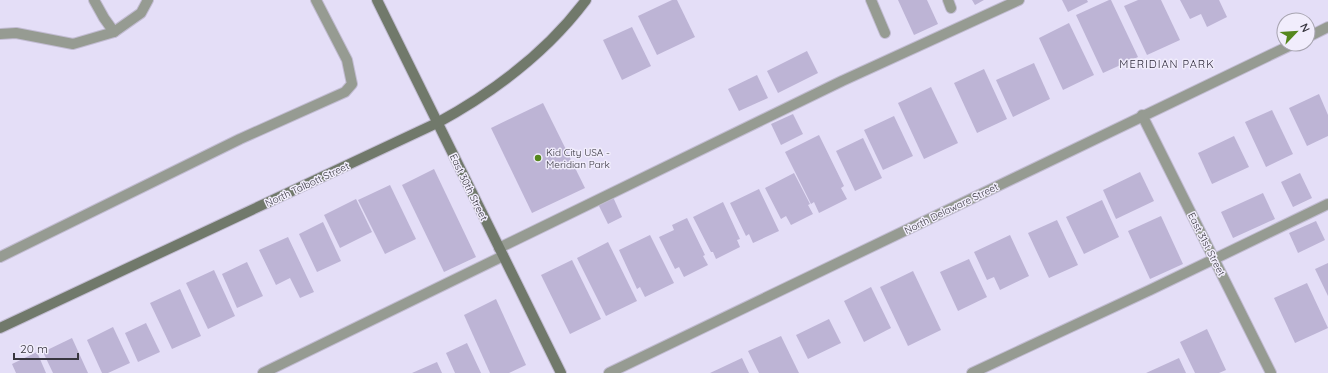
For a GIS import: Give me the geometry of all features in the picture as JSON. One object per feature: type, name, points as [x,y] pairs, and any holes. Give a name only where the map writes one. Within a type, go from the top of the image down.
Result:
[{"type":"street","points":[[94,0],[114,32]]},
{"type":"street","points":[[0,34],[16,33],[73,44],[114,32],[142,13],[148,0]]},
{"type":"street","points":[[0,256],[240,139],[345,92],[352,84],[347,60],[316,0]]},
{"type":"street","name":"East 30th Street","points":[[377,0],[561,373]]},
{"type":"street","name":"North Talbott Street","points":[[0,328],[456,113],[490,91],[523,65],[551,40],[586,0]]},
{"type":"street","points":[[871,0],[886,33]]},
{"type":"street","points":[[263,373],[842,81],[1019,0]]},
{"type":"street","points":[[1316,33],[1328,27]]},
{"type":"street","name":"North Delaware Street","points":[[609,373],[1276,52]]},
{"type":"street","name":"East 31st Street","points":[[1142,115],[1271,373]]},
{"type":"street","points":[[972,373],[1150,290],[1328,204]]},
{"type":"building","points":[[672,0],[677,0],[695,37],[657,55],[638,16]]},
{"type":"building","points":[[898,0],[927,0],[938,24],[914,35]]},
{"type":"building","points":[[972,0],[984,0],[975,5]]},
{"type":"building","points":[[1062,0],[1087,0],[1088,2],[1068,12]]},
{"type":"building","points":[[1111,0],[1138,57],[1103,73],[1076,15]]},
{"type":"building","points":[[1138,0],[1161,0],[1180,40],[1147,55],[1124,6]]},
{"type":"building","points":[[1180,0],[1219,0],[1227,17],[1207,27],[1201,14],[1190,19]]},
{"type":"building","points":[[1069,23],[1094,75],[1063,90],[1039,38]]},
{"type":"building","points":[[632,27],[651,66],[622,80],[603,40]]},
{"type":"building","points":[[807,51],[818,73],[778,93],[767,71]]},
{"type":"building","points":[[1034,63],[1050,99],[1013,117],[996,80]]},
{"type":"building","points":[[984,69],[1007,119],[977,133],[954,83]]},
{"type":"building","points":[[757,75],[768,98],[739,111],[728,89]]},
{"type":"building","points":[[931,87],[958,143],[924,159],[898,103]]},
{"type":"building","points":[[1319,94],[1328,115],[1328,136],[1307,146],[1289,108]]},
{"type":"building","name":"Kid City USA - Meridian Park","points":[[543,103],[585,188],[532,213],[491,128]]},
{"type":"building","points":[[1272,110],[1293,154],[1266,167],[1245,122]]},
{"type":"building","points":[[793,114],[803,134],[781,145],[771,124]]},
{"type":"building","points":[[894,116],[913,156],[883,170],[864,130]]},
{"type":"building","points":[[819,135],[844,186],[841,188],[847,199],[819,213],[814,202],[811,204],[785,152]]},
{"type":"building","points":[[1234,136],[1249,167],[1212,184],[1198,153]]},
{"type":"building","points":[[863,138],[882,178],[855,191],[836,151]]},
{"type":"building","points":[[434,169],[476,257],[444,272],[402,185]]},
{"type":"building","points":[[1140,172],[1154,201],[1116,219],[1103,190]]},
{"type":"building","points":[[794,173],[810,204],[808,205],[813,214],[791,225],[786,216],[781,219],[765,188]]},
{"type":"building","points":[[1300,173],[1312,198],[1293,207],[1281,182]]},
{"type":"building","points":[[390,185],[416,239],[385,254],[358,200]]},
{"type":"building","points":[[759,189],[779,231],[753,243],[749,234],[746,236],[730,203]]},
{"type":"building","points":[[1263,193],[1275,219],[1233,238],[1221,212]]},
{"type":"building","points":[[613,197],[622,217],[608,224],[598,204]]},
{"type":"building","points":[[356,199],[372,232],[340,248],[324,215]]},
{"type":"building","points":[[1102,200],[1119,237],[1084,254],[1066,217]]},
{"type":"building","points":[[723,202],[740,239],[737,240],[740,247],[716,259],[693,217]]},
{"type":"building","points":[[1161,216],[1183,264],[1150,279],[1128,231]]},
{"type":"building","points":[[687,218],[705,255],[703,256],[708,265],[684,277],[679,267],[675,269],[659,237],[674,230],[672,225]]},
{"type":"building","points":[[1057,220],[1078,265],[1049,278],[1028,233]]},
{"type":"building","points":[[1316,221],[1325,240],[1298,253],[1289,233]]},
{"type":"building","points":[[323,222],[341,261],[317,272],[299,234]]},
{"type":"building","points":[[650,235],[674,283],[645,297],[640,287],[637,289],[619,250]]},
{"type":"building","points":[[1010,235],[1029,276],[1000,290],[994,277],[987,280],[974,252]]},
{"type":"building","points":[[288,237],[314,292],[300,298],[290,278],[276,285],[259,250]]},
{"type":"building","points":[[608,242],[637,301],[606,316],[577,258]]},
{"type":"building","points":[[969,259],[987,297],[958,311],[940,272]]},
{"type":"building","points":[[572,260],[601,319],[570,334],[541,275]]},
{"type":"building","points":[[247,262],[263,296],[237,308],[222,274]]},
{"type":"building","points":[[1328,263],[1328,296],[1315,269]]},
{"type":"building","points":[[214,270],[235,316],[208,329],[186,283]]},
{"type":"building","points":[[913,271],[941,330],[908,346],[880,287]]},
{"type":"building","points":[[1307,283],[1328,328],[1295,343],[1274,298]]},
{"type":"building","points":[[871,287],[891,328],[864,342],[844,301]]},
{"type":"building","points":[[180,289],[201,336],[172,349],[150,303]]},
{"type":"building","points":[[496,299],[526,365],[509,373],[490,373],[464,315]]},
{"type":"building","points":[[829,319],[841,343],[808,359],[796,335]]},
{"type":"building","points":[[146,323],[160,352],[138,362],[125,333]]},
{"type":"building","points":[[113,327],[130,363],[108,373],[102,373],[87,340]]},
{"type":"building","points":[[1207,329],[1226,370],[1219,373],[1195,373],[1180,342]]},
{"type":"building","points":[[781,336],[799,373],[759,373],[748,351]]},
{"type":"building","points":[[72,338],[88,373],[53,373],[43,352]]},
{"type":"building","points":[[467,343],[481,373],[455,373],[446,353]]},
{"type":"building","points":[[37,352],[46,373],[16,373],[12,364]]},
{"type":"building","points":[[742,358],[749,373],[710,373]]},
{"type":"building","points":[[1179,358],[1186,373],[1146,373]]},
{"type":"building","points":[[437,362],[442,373],[412,373]]},
{"type":"place","name":"Kid City USA - Meridian Park","points":[[538,158]]},
{"type":"district","name":"MERIDIAN PARK","points":[[1167,64]]}]
